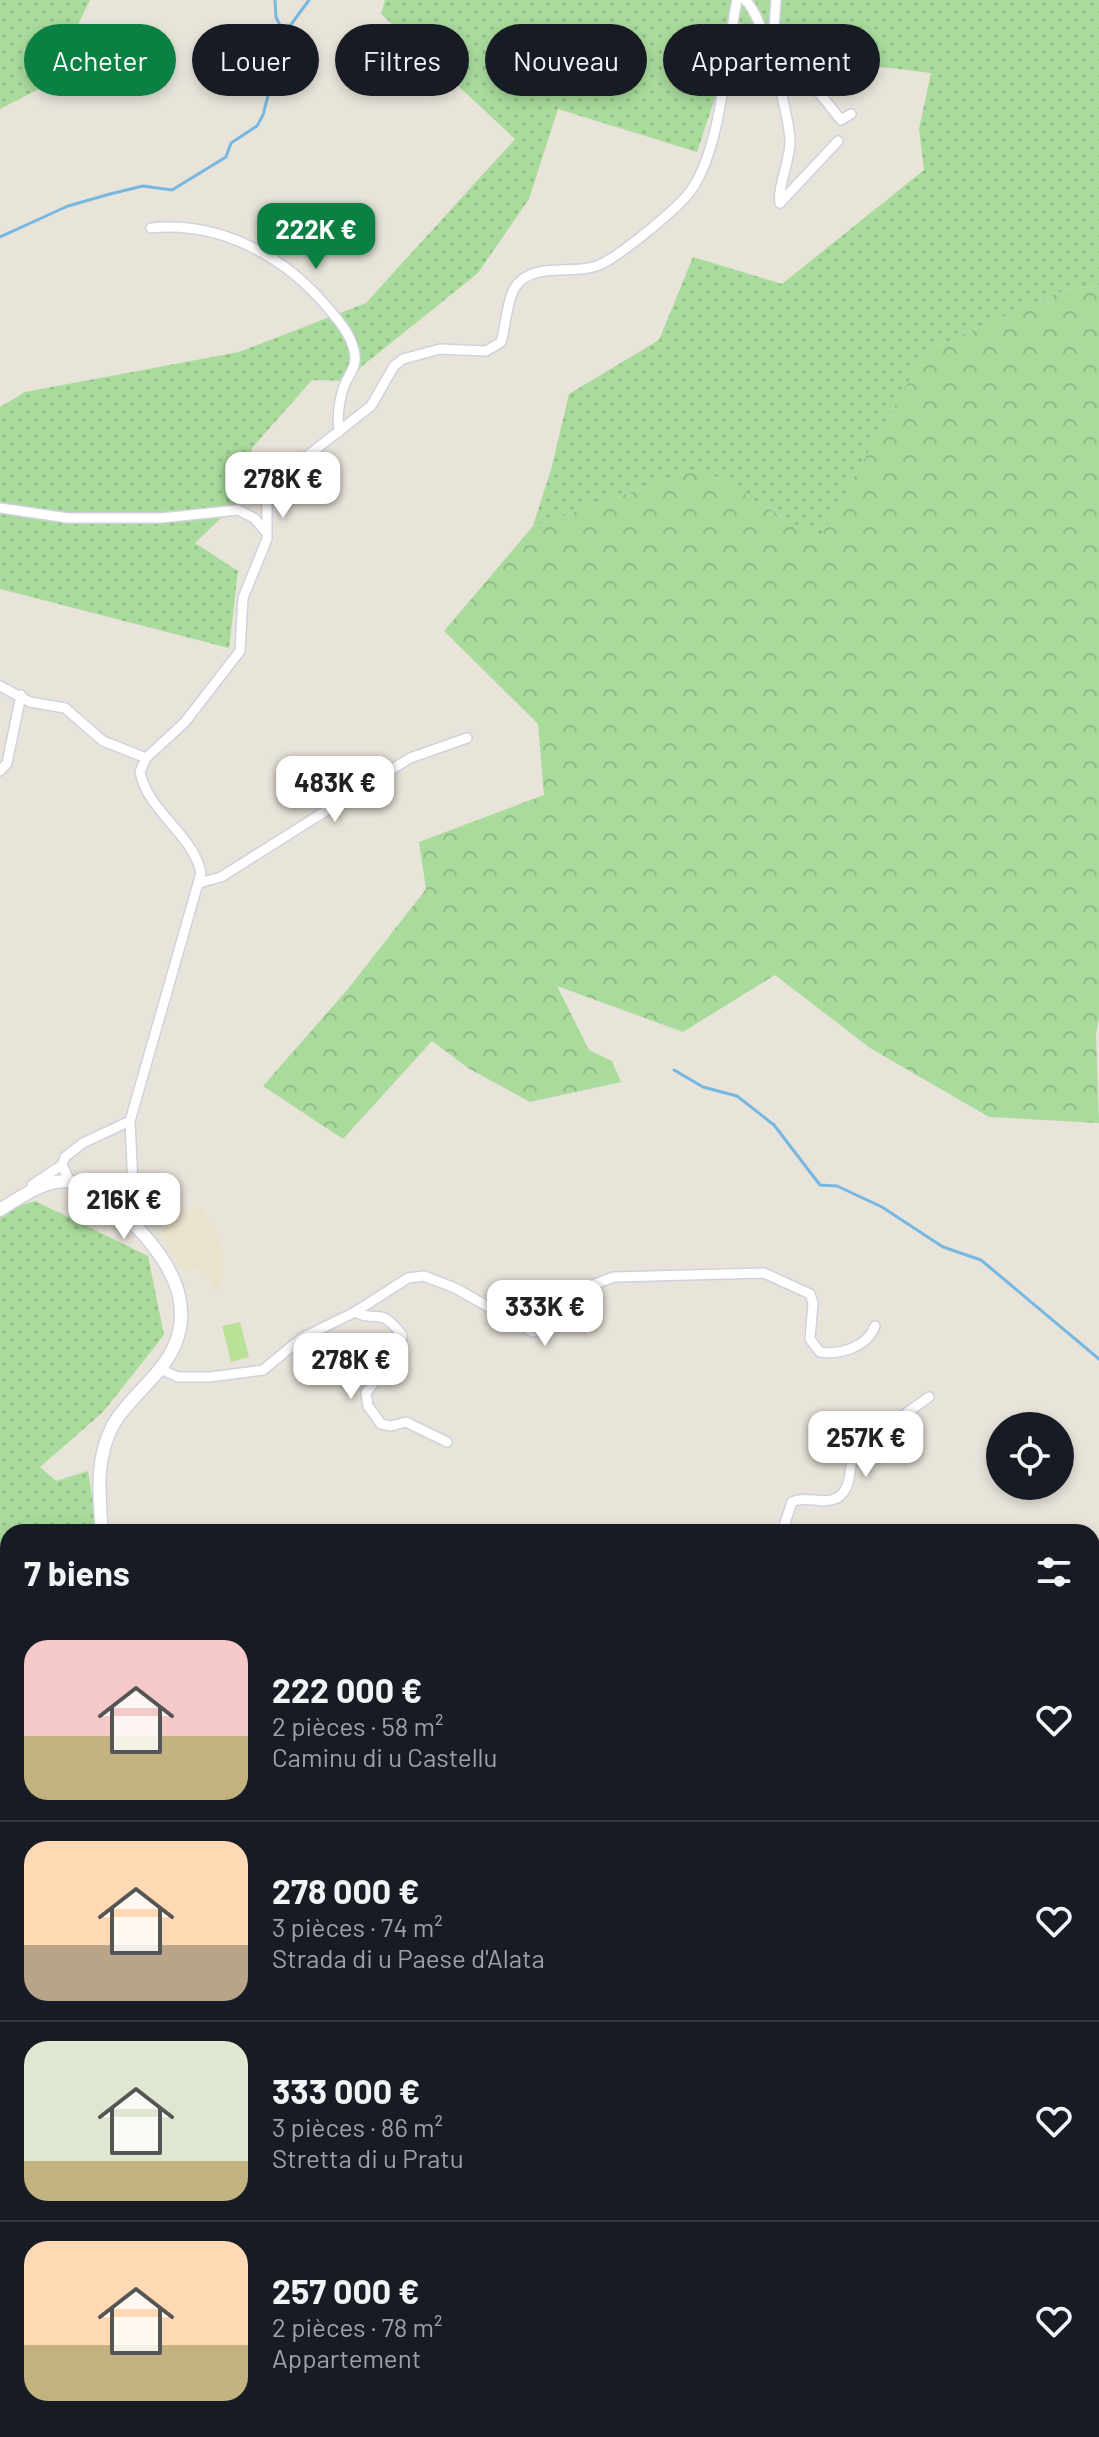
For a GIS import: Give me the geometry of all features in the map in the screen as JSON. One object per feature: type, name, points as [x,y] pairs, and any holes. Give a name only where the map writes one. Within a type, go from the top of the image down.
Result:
[{"type":"street","points":[[142,1233],[134,1206],[130,1121],[199,883],[199,864],[142,780],[140,772],[146,758],[185,722],[240,651],[243,598],[261,558],[267,533],[270,490],[279,478],[371,406],[394,366],[403,359],[440,349],[486,351],[495,348],[501,342],[514,289],[523,280],[555,270],[583,270],[610,260],[682,201],[694,187],[712,141],[737,0]]},
{"type":"street","points":[[745,0],[757,14],[778,80],[789,130],[787,174],[780,203],[838,141]]},
{"type":"street","points":[[776,0],[774,29],[787,57],[841,120],[851,114]]},
{"type":"street","points":[[151,228],[177,225],[256,247],[296,275],[319,297],[345,331],[355,357],[340,401],[339,432]]},
{"type":"street","points":[[0,508],[68,518],[161,518],[238,510],[254,518],[267,533]]},
{"type":"street","points":[[0,686],[30,702],[65,708],[103,741],[146,758]]},
{"type":"street","points":[[0,771],[7,763],[21,695]]},
{"type":"street","points":[[199,883],[221,877],[410,758],[467,738]]},
{"type":"street","points":[[28,1193],[32,1184],[62,1165],[65,1157],[83,1143],[130,1121]]},
{"type":"street","points":[[62,1165],[69,1180]]},
{"type":"street","points":[[0,1210],[56,1181],[69,1180],[94,1186],[142,1233],[171,1272],[182,1310],[177,1346],[126,1407],[104,1445],[98,1481],[101,1524]]},
{"type":"street","points":[[160,1369],[178,1377],[210,1377],[263,1370],[302,1338],[355,1312],[408,1278],[424,1276],[455,1288],[533,1332],[547,1328],[595,1284],[614,1277],[764,1273],[799,1292],[810,1294],[813,1303],[810,1339],[820,1352],[829,1354],[856,1346],[872,1335],[875,1326]]},
{"type":"street","points":[[355,1312],[361,1316],[379,1313],[390,1319],[402,1335],[401,1348],[366,1393],[368,1406],[374,1415],[381,1424],[391,1426],[406,1422],[447,1442]]},
{"type":"street","points":[[785,1524],[792,1502],[799,1498],[824,1502],[838,1498],[845,1491],[855,1450],[929,1397]]},
{"type":"shaded area","points":[[165,1178],[167,1186],[187,1213],[200,1207],[220,1239],[223,1257],[221,1288],[216,1291],[202,1269],[183,1270],[160,1232],[165,1226],[157,1214],[151,1184],[152,1179]]},
{"type":"green space","points":[[0,0],[90,0],[78,24],[24,24],[25,96],[0,109]]},
{"type":"green space","points":[[385,0],[1099,0],[1099,286],[1067,289],[926,351],[819,539],[701,468],[533,526],[552,466],[569,394],[659,340],[693,257],[782,284],[924,170],[919,129],[931,73],[880,67],[880,24],[663,24],[663,96],[716,96],[697,152],[558,109],[529,199],[478,273],[361,367],[351,381],[312,380],[252,448],[240,500],[195,543],[238,571],[229,648],[0,589],[0,407],[25,392],[239,352],[366,303],[515,139],[469,96],[469,24],[392,24],[381,14]]},
{"type":"green space","points":[[1099,286],[1099,1018],[1096,1034],[1099,1123],[989,1117],[870,1048],[775,975],[683,1032],[557,986],[589,1050],[612,1061],[621,1082],[530,1102],[468,1068],[432,1041],[343,1139],[263,1086],[348,989],[426,889],[419,842],[544,795],[538,724],[444,631],[533,526],[701,468],[819,539],[926,351],[1067,289]]},
{"type":"green space","points":[[35,1201],[148,1256],[164,1335],[103,1412],[40,1467],[56,1481],[88,1471],[97,1524],[0,1524],[0,1212]]},
{"type":"green space","points":[[240,1322],[249,1357],[231,1362],[222,1326]]},
{"type":"waterway","points":[[0,237],[68,206],[110,194],[143,186],[172,190],[226,157],[231,143],[257,126],[263,115],[284,34],[276,17],[275,0]]},
{"type":"waterway","points":[[291,24],[309,0]]},
{"type":"waterway","points":[[674,1070],[703,1087],[737,1096],[774,1125],[820,1185],[837,1186],[882,1207],[943,1247],[981,1260],[1099,1359]]}]
